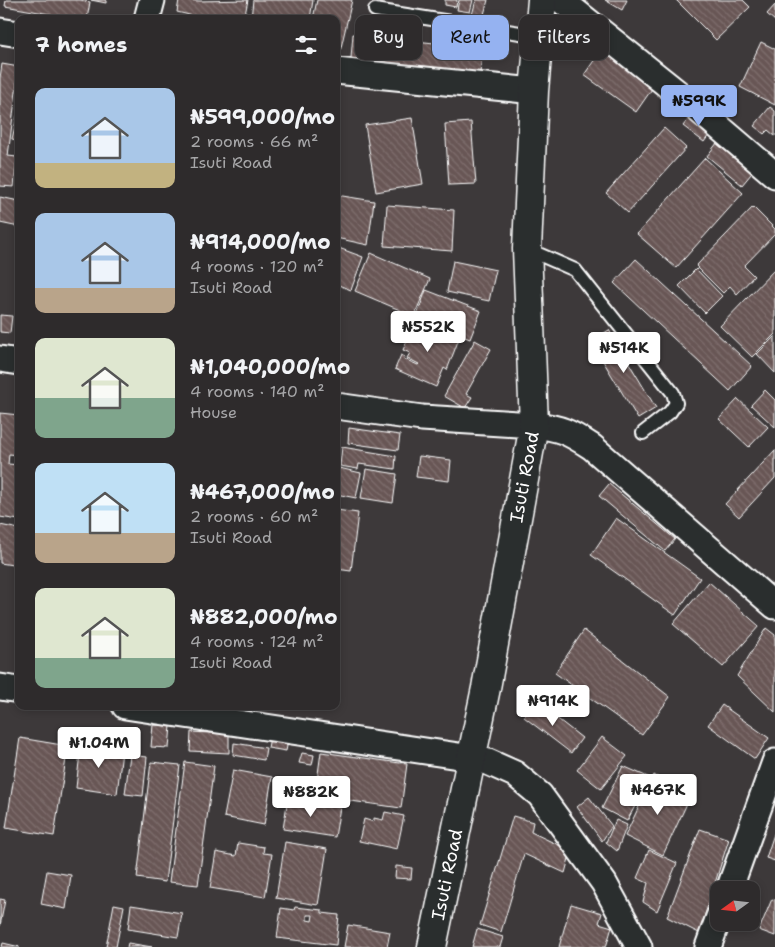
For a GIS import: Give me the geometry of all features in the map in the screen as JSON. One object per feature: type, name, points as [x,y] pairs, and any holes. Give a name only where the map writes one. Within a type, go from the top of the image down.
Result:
[{"type":"street","points":[[148,15],[152,0]]},
{"type":"street","name":"Isuti Road","points":[[541,15],[542,0]]},
{"type":"street","points":[[561,0],[699,110],[775,175]]},
{"type":"street","points":[[0,31],[15,33]]},
{"type":"street","name":"Isuti Road","points":[[432,947],[486,688],[534,425],[527,249],[537,60]]},
{"type":"street","points":[[340,71],[534,91]]},
{"type":"street","points":[[0,360],[15,362]]},
{"type":"street","points":[[340,407],[422,418],[552,427],[570,433],[592,447],[775,606]]},
{"type":"street","points":[[0,688],[15,690]]},
{"type":"street","points":[[152,710],[472,758],[488,762],[515,774],[540,795],[604,883],[639,947]]},
{"type":"street","points":[[732,881],[775,762]]},
{"type":"street","points":[[708,947],[714,931]]},
{"type":"lane","points":[[376,10],[519,33]]},
{"type":"lane","points":[[527,249],[574,270],[673,393],[676,403],[670,412],[643,433]]},
{"type":"building","points":[[6,0],[80,0],[90,2],[88,15],[56,15],[5,6]]},
{"type":"building","points":[[91,0],[106,0],[106,3]]},
{"type":"building","points":[[179,0],[248,0],[245,15],[189,15],[177,12]]},
{"type":"building","points":[[253,0],[313,0],[311,15],[251,15]]},
{"type":"building","points":[[317,0],[352,0],[340,52],[340,15],[314,15]]},
{"type":"building","points":[[445,0],[457,0],[456,7],[445,5]]},
{"type":"building","points":[[459,0],[473,0],[470,12],[457,10]]},
{"type":"building","points":[[476,0],[488,0],[484,15],[472,15]]},
{"type":"building","points":[[605,0],[627,0],[622,10]]},
{"type":"building","points":[[676,0],[743,0],[750,7],[716,40]]},
{"type":"building","points":[[775,5],[775,21],[767,14]]},
{"type":"building","points":[[353,34],[355,34],[355,58],[351,58]]},
{"type":"building","points":[[422,42],[432,43],[432,60],[481,60],[480,73],[368,60],[422,60]]},
{"type":"building","points":[[761,42],[775,49],[775,105],[740,87]]},
{"type":"building","points":[[609,54],[654,86],[636,112],[584,75],[594,60],[609,60]]},
{"type":"building","points":[[2,64],[15,66],[15,99],[8,156],[15,157],[14,187],[0,186],[0,78]]},
{"type":"building","points":[[770,107],[775,111],[775,136],[768,130],[764,134],[754,126]]},
{"type":"building","points":[[694,112],[714,128],[704,142],[683,126]]},
{"type":"building","points":[[412,118],[423,184],[376,192],[365,125]]},
{"type":"building","points":[[471,122],[476,184],[449,185],[445,124]]},
{"type":"building","points":[[15,126],[15,140],[12,139]]},
{"type":"building","points":[[664,128],[686,148],[628,213],[606,193]]},
{"type":"building","points":[[721,138],[756,168],[742,185],[707,156]]},
{"type":"building","points":[[705,158],[743,193],[676,268],[637,234]]},
{"type":"building","points":[[340,196],[374,201],[368,245],[340,239]]},
{"type":"building","points":[[0,197],[15,200],[15,226],[0,223]]},
{"type":"building","points":[[387,205],[454,210],[452,251],[384,246]]},
{"type":"building","points":[[753,207],[775,229],[775,234],[744,266],[754,276],[737,294],[730,286],[723,293],[696,266]]},
{"type":"building","points":[[340,248],[363,257],[351,290],[340,286]]},
{"type":"building","points":[[371,253],[430,279],[414,316],[355,291]]},
{"type":"building","points":[[636,259],[752,366],[730,391],[614,283]]},
{"type":"building","points":[[453,261],[496,270],[489,301],[447,292]]},
{"type":"building","points":[[696,269],[722,296],[705,313],[679,286]]},
{"type":"building","points":[[775,269],[775,334],[752,357],[720,326]]},
{"type":"building","points":[[426,290],[481,311],[470,339],[416,318]]},
{"type":"building","points":[[0,315],[12,316],[10,333],[0,332]]},
{"type":"building","points":[[415,322],[460,336],[447,370],[444,368],[436,387],[395,369],[401,355],[405,357],[404,359],[419,364],[407,358],[410,353],[403,350]]},
{"type":"building","points":[[609,330],[656,408],[638,419],[591,341]]},
{"type":"building","points":[[775,336],[775,373],[757,354]]},
{"type":"building","points":[[475,340],[491,349],[466,394],[472,397],[465,408],[444,396]]},
{"type":"building","points":[[765,390],[775,400],[775,427],[751,405]]},
{"type":"building","points":[[738,399],[768,427],[749,447],[719,419]]},
{"type":"building","points":[[0,413],[15,415],[15,455],[9,454],[8,464],[15,465],[15,519],[0,517]]},
{"type":"building","points":[[349,428],[400,435],[398,450],[348,443]]},
{"type":"building","points":[[342,447],[396,456],[395,469],[359,464],[358,469],[340,466]]},
{"type":"building","points":[[775,450],[775,478],[739,517],[725,504]]},
{"type":"building","points":[[419,456],[451,460],[449,481],[416,477]]},
{"type":"building","points":[[340,468],[361,473],[356,498],[340,495]]},
{"type":"building","points":[[366,469],[397,474],[393,503],[361,498]]},
{"type":"building","points":[[609,484],[675,539],[665,551],[599,496]]},
{"type":"building","points":[[340,511],[358,513],[351,571],[340,570]]},
{"type":"building","points":[[616,518],[700,578],[675,615],[591,555]]},
{"type":"building","points":[[0,525],[15,528],[15,565],[0,563]]},
{"type":"building","points":[[709,582],[759,626],[723,667],[673,624]]},
{"type":"building","points":[[766,628],[775,635],[775,712],[737,676]]},
{"type":"building","points":[[584,630],[670,697],[642,735],[555,673]]},
{"type":"building","points":[[536,702],[582,738],[571,753],[524,717]]},
{"type":"building","points":[[722,705],[769,738],[755,759],[708,725]]},
{"type":"building","points":[[153,725],[171,726],[169,748],[151,747]]},
{"type":"building","points":[[191,732],[229,734],[229,753],[190,751]]},
{"type":"building","points":[[270,737],[288,741],[286,751],[268,748]]},
{"type":"building","points":[[602,737],[627,756],[601,789],[577,770]]},
{"type":"building","points":[[20,738],[68,746],[54,836],[6,828]]},
{"type":"building","points":[[234,743],[266,748],[264,760],[233,755]]},
{"type":"building","points":[[81,745],[122,751],[117,794],[76,788]]},
{"type":"building","points":[[321,752],[407,764],[401,808],[315,796]]},
{"type":"building","points":[[302,753],[314,755],[312,765],[299,763]]},
{"type":"building","points":[[130,755],[147,757],[143,796],[125,794]]},
{"type":"building","points":[[151,762],[180,765],[165,882],[137,878]]},
{"type":"building","points":[[185,762],[214,766],[198,885],[169,882]]},
{"type":"building","points":[[623,766],[650,778],[627,821],[602,808]]},
{"type":"building","points":[[233,770],[272,777],[264,825],[224,817]]},
{"type":"building","points":[[654,775],[690,797],[663,855],[625,836]]},
{"type":"building","points":[[589,797],[612,826],[602,841],[577,807]]},
{"type":"building","points":[[288,798],[340,807],[335,837],[283,829]]},
{"type":"building","points":[[385,812],[404,816],[397,849],[359,841],[364,819],[374,822],[374,818],[383,820]]},
{"type":"building","points":[[513,816],[533,822],[531,832],[571,851],[565,873],[524,854],[501,932],[480,925]]},
{"type":"building","points":[[616,820],[627,825],[617,851],[606,842]]},
{"type":"building","points":[[700,829],[729,839],[716,881],[710,881],[710,899],[699,933],[667,917]]},
{"type":"building","points":[[775,831],[775,861],[766,858]]},
{"type":"building","points":[[285,842],[327,849],[318,905],[276,898]]},
{"type":"building","points":[[238,843],[264,847],[263,853],[272,854],[265,897],[210,888],[216,852],[236,856]]},
{"type":"building","points":[[649,850],[677,863],[657,911],[643,902],[648,883],[637,878]]},
{"type":"building","points":[[396,866],[412,868],[411,879],[395,878]]},
{"type":"building","points":[[47,871],[71,875],[66,909],[41,904]]},
{"type":"building","points":[[0,899],[5,900],[0,926]]},
{"type":"building","points":[[772,899],[775,900],[775,936],[760,930]]},
{"type":"building","points":[[114,904],[124,906],[116,947],[106,947]]},
{"type":"building","points":[[571,904],[602,913],[599,923],[612,927],[606,947],[559,947]]},
{"type":"building","points":[[131,905],[182,913],[178,937],[128,929]]},
{"type":"building","points":[[295,907],[322,910],[322,913],[339,915],[336,945],[277,938],[281,908],[294,910]],"holes":[[[307,915],[313,915],[312,921],[307,920]]]},
{"type":"building","points":[[348,925],[390,932],[387,947],[344,947]]},
{"type":"building","points":[[477,929],[503,937],[500,947],[472,947]]},
{"type":"building","points":[[3,943],[20,947],[2,947]]},
{"type":"building","points":[[128,943],[152,947],[127,947]]}]
